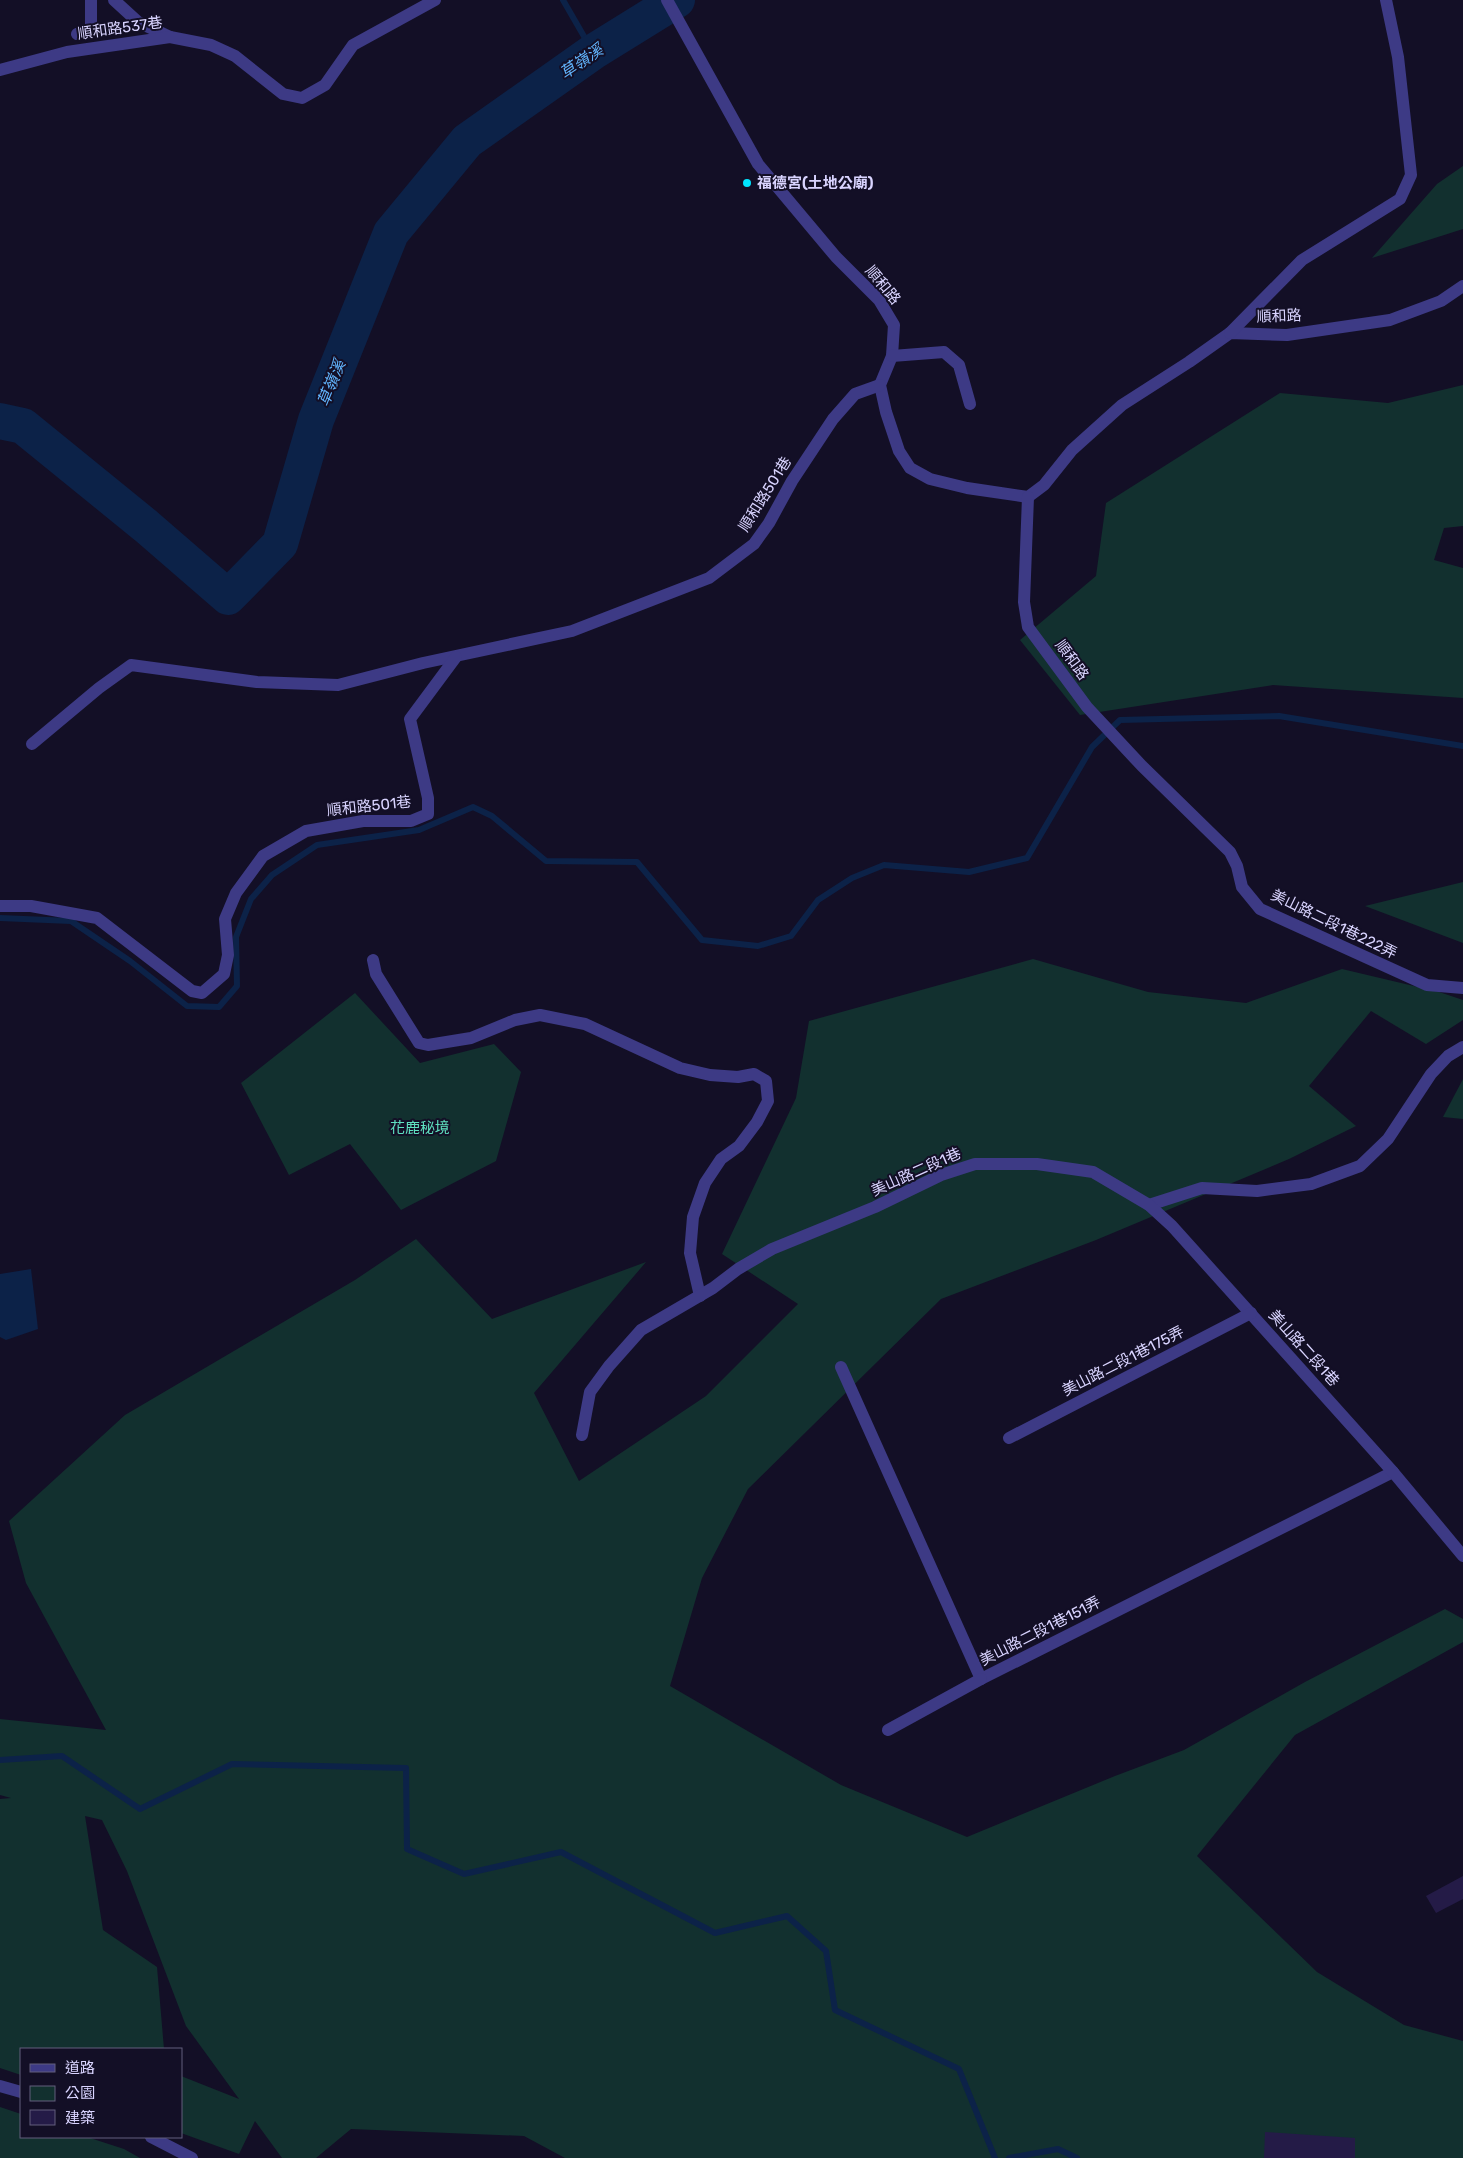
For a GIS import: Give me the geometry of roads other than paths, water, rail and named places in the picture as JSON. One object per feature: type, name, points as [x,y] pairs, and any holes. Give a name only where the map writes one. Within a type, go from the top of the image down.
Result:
[{"type":"street","points":[[76,34],[91,29],[91,0]]},
{"type":"street","points":[[114,0],[138,22],[170,37]]},
{"type":"street","name":"順和路537巷","points":[[0,70],[67,52],[170,37],[211,45],[235,56],[283,94],[302,98],[325,85],[353,45],[435,0]]},
{"type":"street","name":"順和路","points":[[667,0],[758,164],[836,257],[879,300],[894,325],[892,356],[880,385]]},
{"type":"street","points":[[880,385],[886,412],[899,451],[910,468],[930,479],[967,488],[1028,497],[1044,484],[1072,450],[1122,405],[1230,333],[1302,260],[1400,199],[1412,174],[1398,57],[1386,0]]},
{"type":"street","name":"順和路","points":[[1230,333],[1288,335],[1390,320],[1441,301],[1463,286]]},
{"type":"street","points":[[892,356],[944,352],[959,364],[970,404]]},
{"type":"street","name":"順和路501巷","points":[[32,744],[99,688],[131,666],[257,682],[338,685],[423,663],[572,631],[709,578],[754,544],[769,523],[792,481],[833,419],[854,394],[880,385]]},
{"type":"street","name":"順和路","points":[[1028,497],[1024,602],[1028,627],[1087,708],[1118,741]]},
{"type":"street","name":"順和路501巷","points":[[0,906],[32,906],[97,918],[192,991],[202,993],[224,974],[228,955],[225,920],[236,893],[263,856],[306,831],[363,821],[411,821],[428,814],[428,798],[410,719],[456,657]]},
{"type":"street","name":"美山路二段1巷222弄","points":[[1118,741],[1230,852],[1238,866],[1242,888],[1260,909],[1427,985],[1463,988]]},
{"type":"street","points":[[373,960],[376,974],[419,1043],[428,1045],[471,1038],[515,1020],[540,1015],[585,1024],[680,1068],[710,1075],[738,1077],[754,1074],[766,1080],[768,1101],[739,1146],[721,1159],[705,1183],[693,1217],[690,1253],[700,1296]]},
{"type":"street","points":[[1149,1205],[1202,1188],[1257,1191],[1311,1184],[1360,1166],[1388,1139],[1431,1074],[1448,1056],[1463,1047]]},
{"type":"street","name":"美山路二段1巷","points":[[582,1435],[590,1392],[609,1366],[641,1330],[700,1296],[738,1269],[772,1249],[875,1207],[941,1175],[975,1164],[1037,1164],[1093,1172],[1149,1205],[1172,1226],[1393,1472],[1463,1556]]},
{"type":"street","name":"美山路二段1巷175弄","points":[[1009,1438],[1251,1313]]},
{"type":"street","name":"美山路二段1巷151弄","points":[[841,1367],[981,1679],[1393,1472]]},
{"type":"street","points":[[888,1730],[981,1679]]},
{"type":"street","points":[[0,2086],[20,2092]]},
{"type":"street","points":[[153,2138],[192,2158]]},
{"type":"water","points":[[31,1269],[38,1329],[6,1340],[0,1337],[0,1274]]},
{"type":"waterway","points":[[563,0],[593,52]]},
{"type":"waterway","name":"草嶺溪","points":[[0,421],[23,426],[146,526],[228,597],[280,544],[316,420],[391,233],[467,141],[593,52],[677,0]]},
{"type":"waterway","points":[[0,918],[71,921],[130,961],[187,1006],[219,1007],[237,986],[236,937],[251,899],[272,875],[317,845],[419,830],[473,807],[492,816],[546,861],[637,862],[702,940],[758,946],[791,936],[818,900],[852,878],[884,865],[969,872],[1027,858],[1092,747],[1120,720],[1279,716],[1463,746]]},
{"type":"waterway","points":[[0,1760],[62,1756],[140,1809],[232,1764],[406,1768],[407,1849],[464,1874],[561,1852],[715,1933],[787,1916],[826,1951],[835,2010],[959,2069],[995,2158]]},
{"type":"waterway","points":[[1009,2158],[1058,2149],[1077,2158]]},
{"type":"place","name":"福德宮(土地公廟)","points":[[747,183]]},
{"type":"park label","name":"花鹿秘境","points":[[420,1128]]}]
